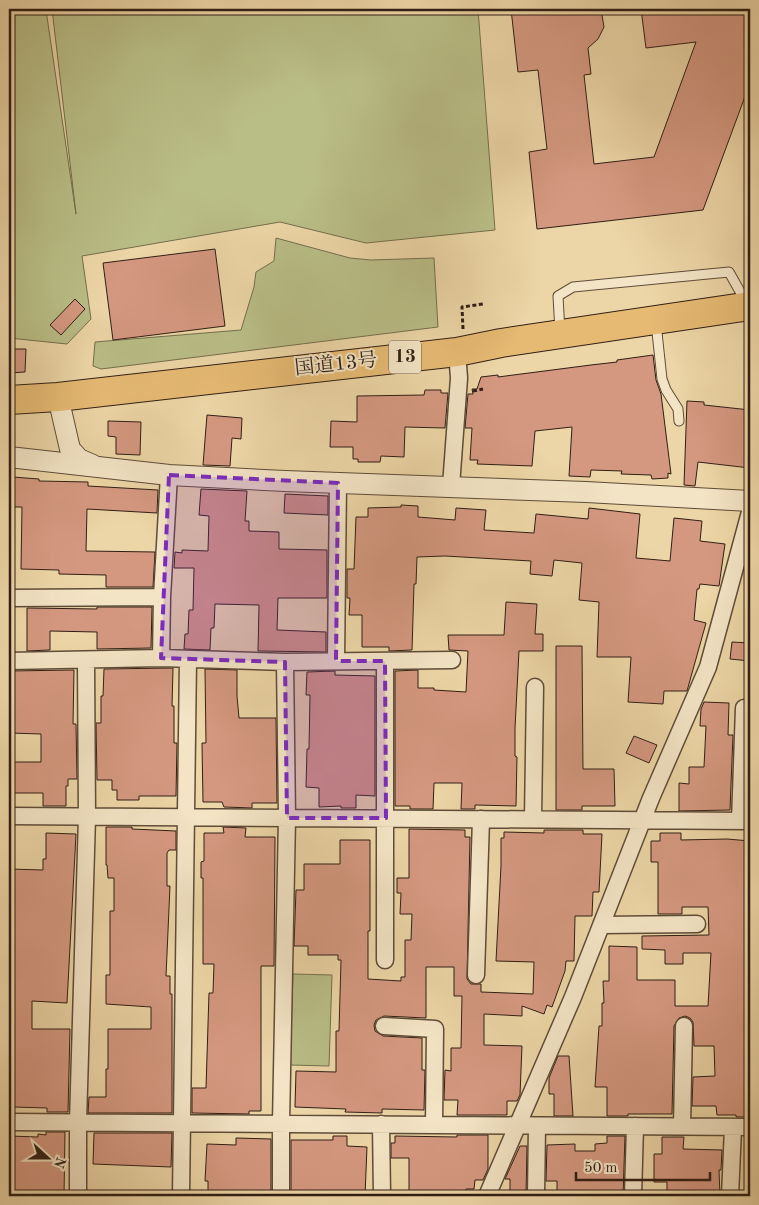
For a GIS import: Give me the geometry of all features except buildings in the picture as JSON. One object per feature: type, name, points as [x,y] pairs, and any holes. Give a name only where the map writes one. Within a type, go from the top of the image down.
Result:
[{"type":"highway","name":"国道13号","points":[[9,400],[58,397],[460,340],[560,334],[749,306]]},
{"type":"street","points":[[451,486],[460,340]]},
{"type":"street","points":[[58,397],[70,449],[80,458],[97,467]]},
{"type":"street","points":[[9,457],[168,475],[451,486],[750,501]]},
{"type":"street","points":[[161,658],[168,475]]},
{"type":"street","points":[[336,661],[338,483]]},
{"type":"street","points":[[487,1196],[601,925],[642,820],[708,667],[750,512]]},
{"type":"street","points":[[9,598],[162,597]]},
{"type":"street","points":[[9,661],[161,658],[285,662],[452,660]]},
{"type":"street","points":[[181,1196],[188,659]]},
{"type":"street","points":[[78,1196],[78,1122],[87,817],[86,660]]},
{"type":"street","points":[[385,661],[385,960]]},
{"type":"street","points":[[281,1196],[287,818],[285,662]]},
{"type":"street","points":[[533,819],[535,686]]},
{"type":"street","points":[[9,816],[745,821],[744,708]]},
{"type":"street","points":[[476,975],[481,819]]},
{"type":"street","points":[[601,925],[697,924]]},
{"type":"street","points":[[384,1026],[436,1029],[434,1125]]},
{"type":"street","points":[[682,1126],[684,1026]]},
{"type":"street","points":[[9,1122],[750,1127]]},
{"type":"street","points":[[381,1124],[382,1196]]},
{"type":"street","points":[[536,1196],[537,1126]]},
{"type":"street","points":[[633,1196],[635,1126]]},
{"type":"street","points":[[730,1196],[733,1128]]},
{"type":"lane","points":[[560,334],[558,296],[572,287],[729,272],[749,306]]},
{"type":"lane","points":[[656,320],[662,378],[666,390],[678,408],[680,421]]},
{"type":"path","points":[[460,340],[462,307],[483,304]]},
{"type":"highlighted area","points":[[169,475],[338,483],[336,661],[385,661],[386,818],[287,818],[285,662],[161,658]]},
{"type":"green space","points":[[9,9],[46,10],[76,214],[52,9],[478,9],[495,230],[366,243],[280,222],[82,256],[91,319],[67,344],[9,338]]},
{"type":"green space","points":[[276,238],[350,258],[371,260],[434,258],[438,327],[101,369],[93,366],[95,342],[241,330],[254,287],[256,272],[274,261]]},
{"type":"green space","points":[[293,974],[332,975],[329,1066],[290,1065]]}]
